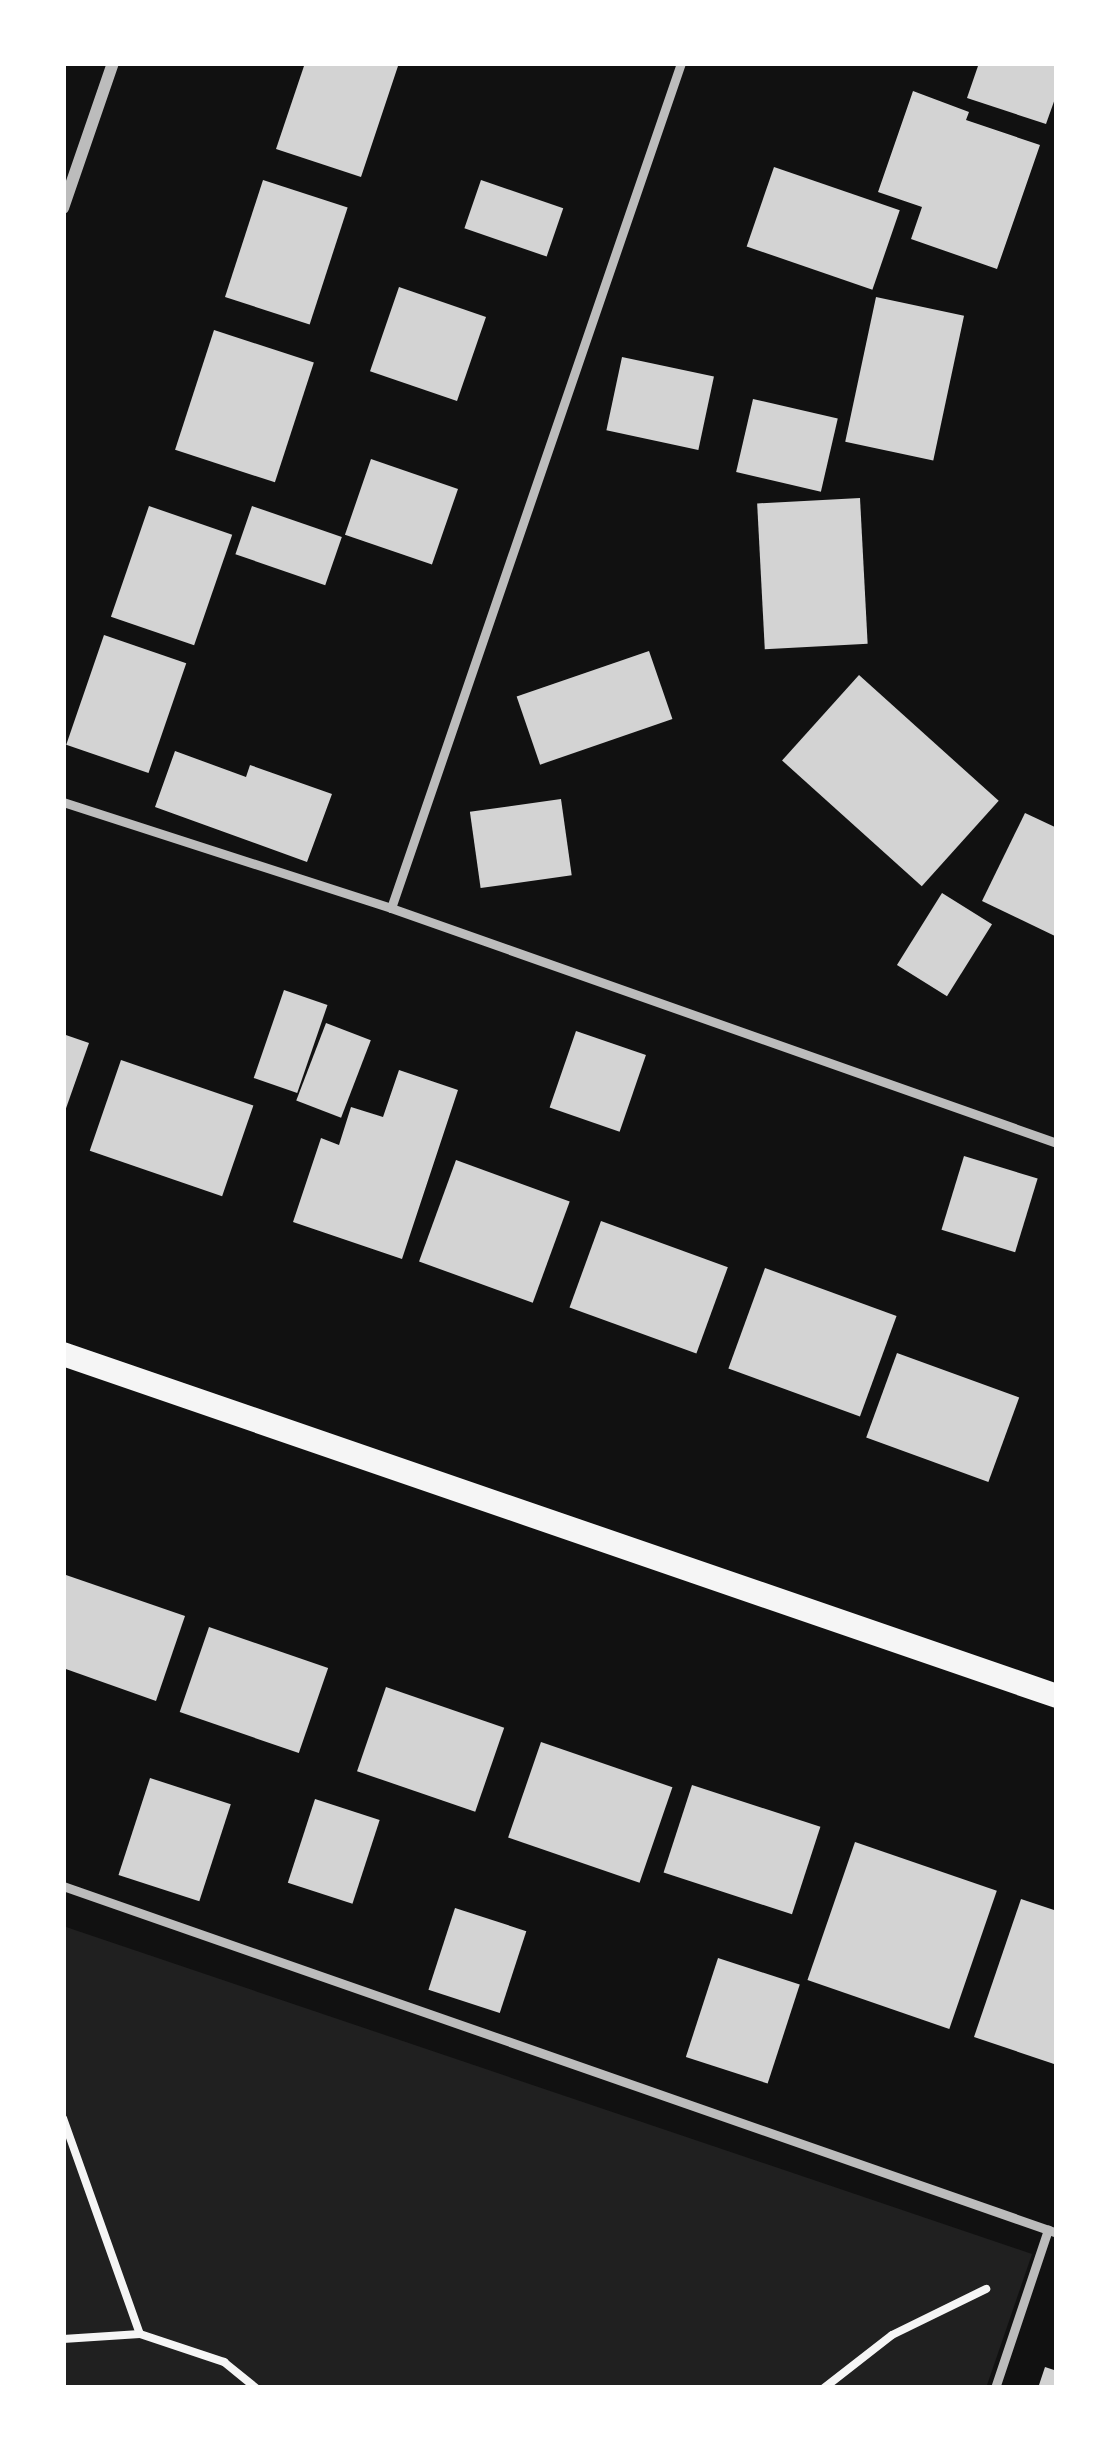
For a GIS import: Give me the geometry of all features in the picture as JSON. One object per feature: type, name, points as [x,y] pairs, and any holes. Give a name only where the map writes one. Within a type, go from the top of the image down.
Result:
[{"type":"main road","points":[[63,1354],[1057,1696]]},
{"type":"street","points":[[63,208],[113,63]]},
{"type":"lane","points":[[391,908],[681,63]]},
{"type":"lane","points":[[63,802],[391,908],[1057,1143]]},
{"type":"lane","points":[[63,1886],[1052,2231],[995,2388]]},
{"type":"path","points":[[63,2118],[140,2334]]},
{"type":"path","points":[[824,2388],[892,2335],[1038,2264]]},
{"type":"path","points":[[63,2339],[140,2334],[224,2362],[256,2388]]},
{"type":"shaded area","points":[[63,1926],[1032,2254],[986,2388],[63,2388]]},
{"type":"building","points":[[305,63],[399,63],[361,177],[276,149]]},
{"type":"building","points":[[979,63],[1057,63],[1057,93],[1046,124],[967,98]]},
{"type":"building","points":[[913,91],[969,112],[966,120],[1040,145],[997,269],[911,239],[922,207],[878,192]]},
{"type":"building","points":[[774,167],[900,210],[872,290],[747,246]]},
{"type":"building","points":[[263,180],[348,208],[310,324],[225,297]]},
{"type":"building","points":[[481,180],[563,208],[547,257],[464,228]]},
{"type":"building","points":[[399,287],[486,317],[457,401],[370,371]]},
{"type":"building","points":[[876,297],[964,316],[933,460],[845,442]]},
{"type":"building","points":[[214,330],[314,362],[275,482],[175,450]]},
{"type":"building","points":[[622,357],[714,377],[698,450],[606,430]]},
{"type":"building","points":[[753,399],[838,419],[821,492],[736,472]]},
{"type":"building","points":[[371,459],[458,489],[432,565],[345,535]]},
{"type":"building","points":[[860,498],[868,644],[765,649],[757,503]]},
{"type":"building","points":[[149,506],[232,535],[194,645],[111,617]]},
{"type":"building","points":[[252,506],[342,537],[325,585],[235,554]]},
{"type":"building","points":[[104,635],[186,663],[148,773],[66,745]]},
{"type":"building","points":[[649,651],[672,719],[540,765],[517,697]]},
{"type":"building","points":[[859,675],[999,801],[922,886],[782,760]]},
{"type":"building","points":[[175,751],[246,777],[250,765],[332,794],[307,862],[155,807]]},
{"type":"building","points":[[561,799],[572,875],[481,888],[470,812]]},
{"type":"building","points":[[1025,813],[1057,828],[1057,937],[982,901]]},
{"type":"building","points":[[942,893],[992,924],[947,996],[897,965]]},
{"type":"building","points":[[284,990],[327,1005],[297,1093],[254,1078]]},
{"type":"building","points":[[326,1023],[371,1040],[341,1118],[296,1100]]},
{"type":"building","points":[[576,1031],[646,1055],[620,1132],[550,1108]]},
{"type":"building","points":[[63,1034],[89,1043],[64,1114],[63,1114]]},
{"type":"building","points":[[121,1060],[253,1106],[222,1196],[90,1151]]},
{"type":"building","points":[[399,1070],[458,1090],[402,1259],[293,1222],[321,1138],[339,1145],[351,1107],[383,1117]]},
{"type":"building","points":[[964,1156],[1038,1179],[1015,1252],[941,1230]]},
{"type":"building","points":[[456,1160],[570,1201],[533,1303],[419,1261]]},
{"type":"building","points":[[601,1221],[728,1267],[696,1354],[570,1307]]},
{"type":"building","points":[[765,1268],[897,1316],[860,1416],[728,1369]]},
{"type":"building","points":[[897,1353],[1019,1397],[988,1482],[866,1438]]},
{"type":"building","points":[[66,1575],[185,1616],[156,1701],[63,1668]]},
{"type":"building","points":[[209,1627],[328,1668],[299,1753],[180,1712]]},
{"type":"building","points":[[386,1687],[504,1728],[475,1812],[357,1771]]},
{"type":"building","points":[[541,1742],[672,1787],[640,1883],[508,1837]]},
{"type":"building","points":[[150,1778],[231,1804],[199,1901],[118,1875]]},
{"type":"building","points":[[692,1785],[820,1827],[792,1914],[664,1872]]},
{"type":"building","points":[[315,1799],[380,1820],[352,1904],[288,1883]]},
{"type":"building","points":[[855,1842],[997,1891],[949,2029],[807,1980]]},
{"type":"building","points":[[1021,1899],[1057,1911],[1057,2065],[974,2037]]},
{"type":"building","points":[[455,1908],[526,1931],[500,2013],[428,1990]]},
{"type":"building","points":[[718,1958],[800,1985],[768,2083],[686,2057]]},
{"type":"building","points":[[1045,2367],[1057,2371],[1057,2388],[1038,2388]]}]
